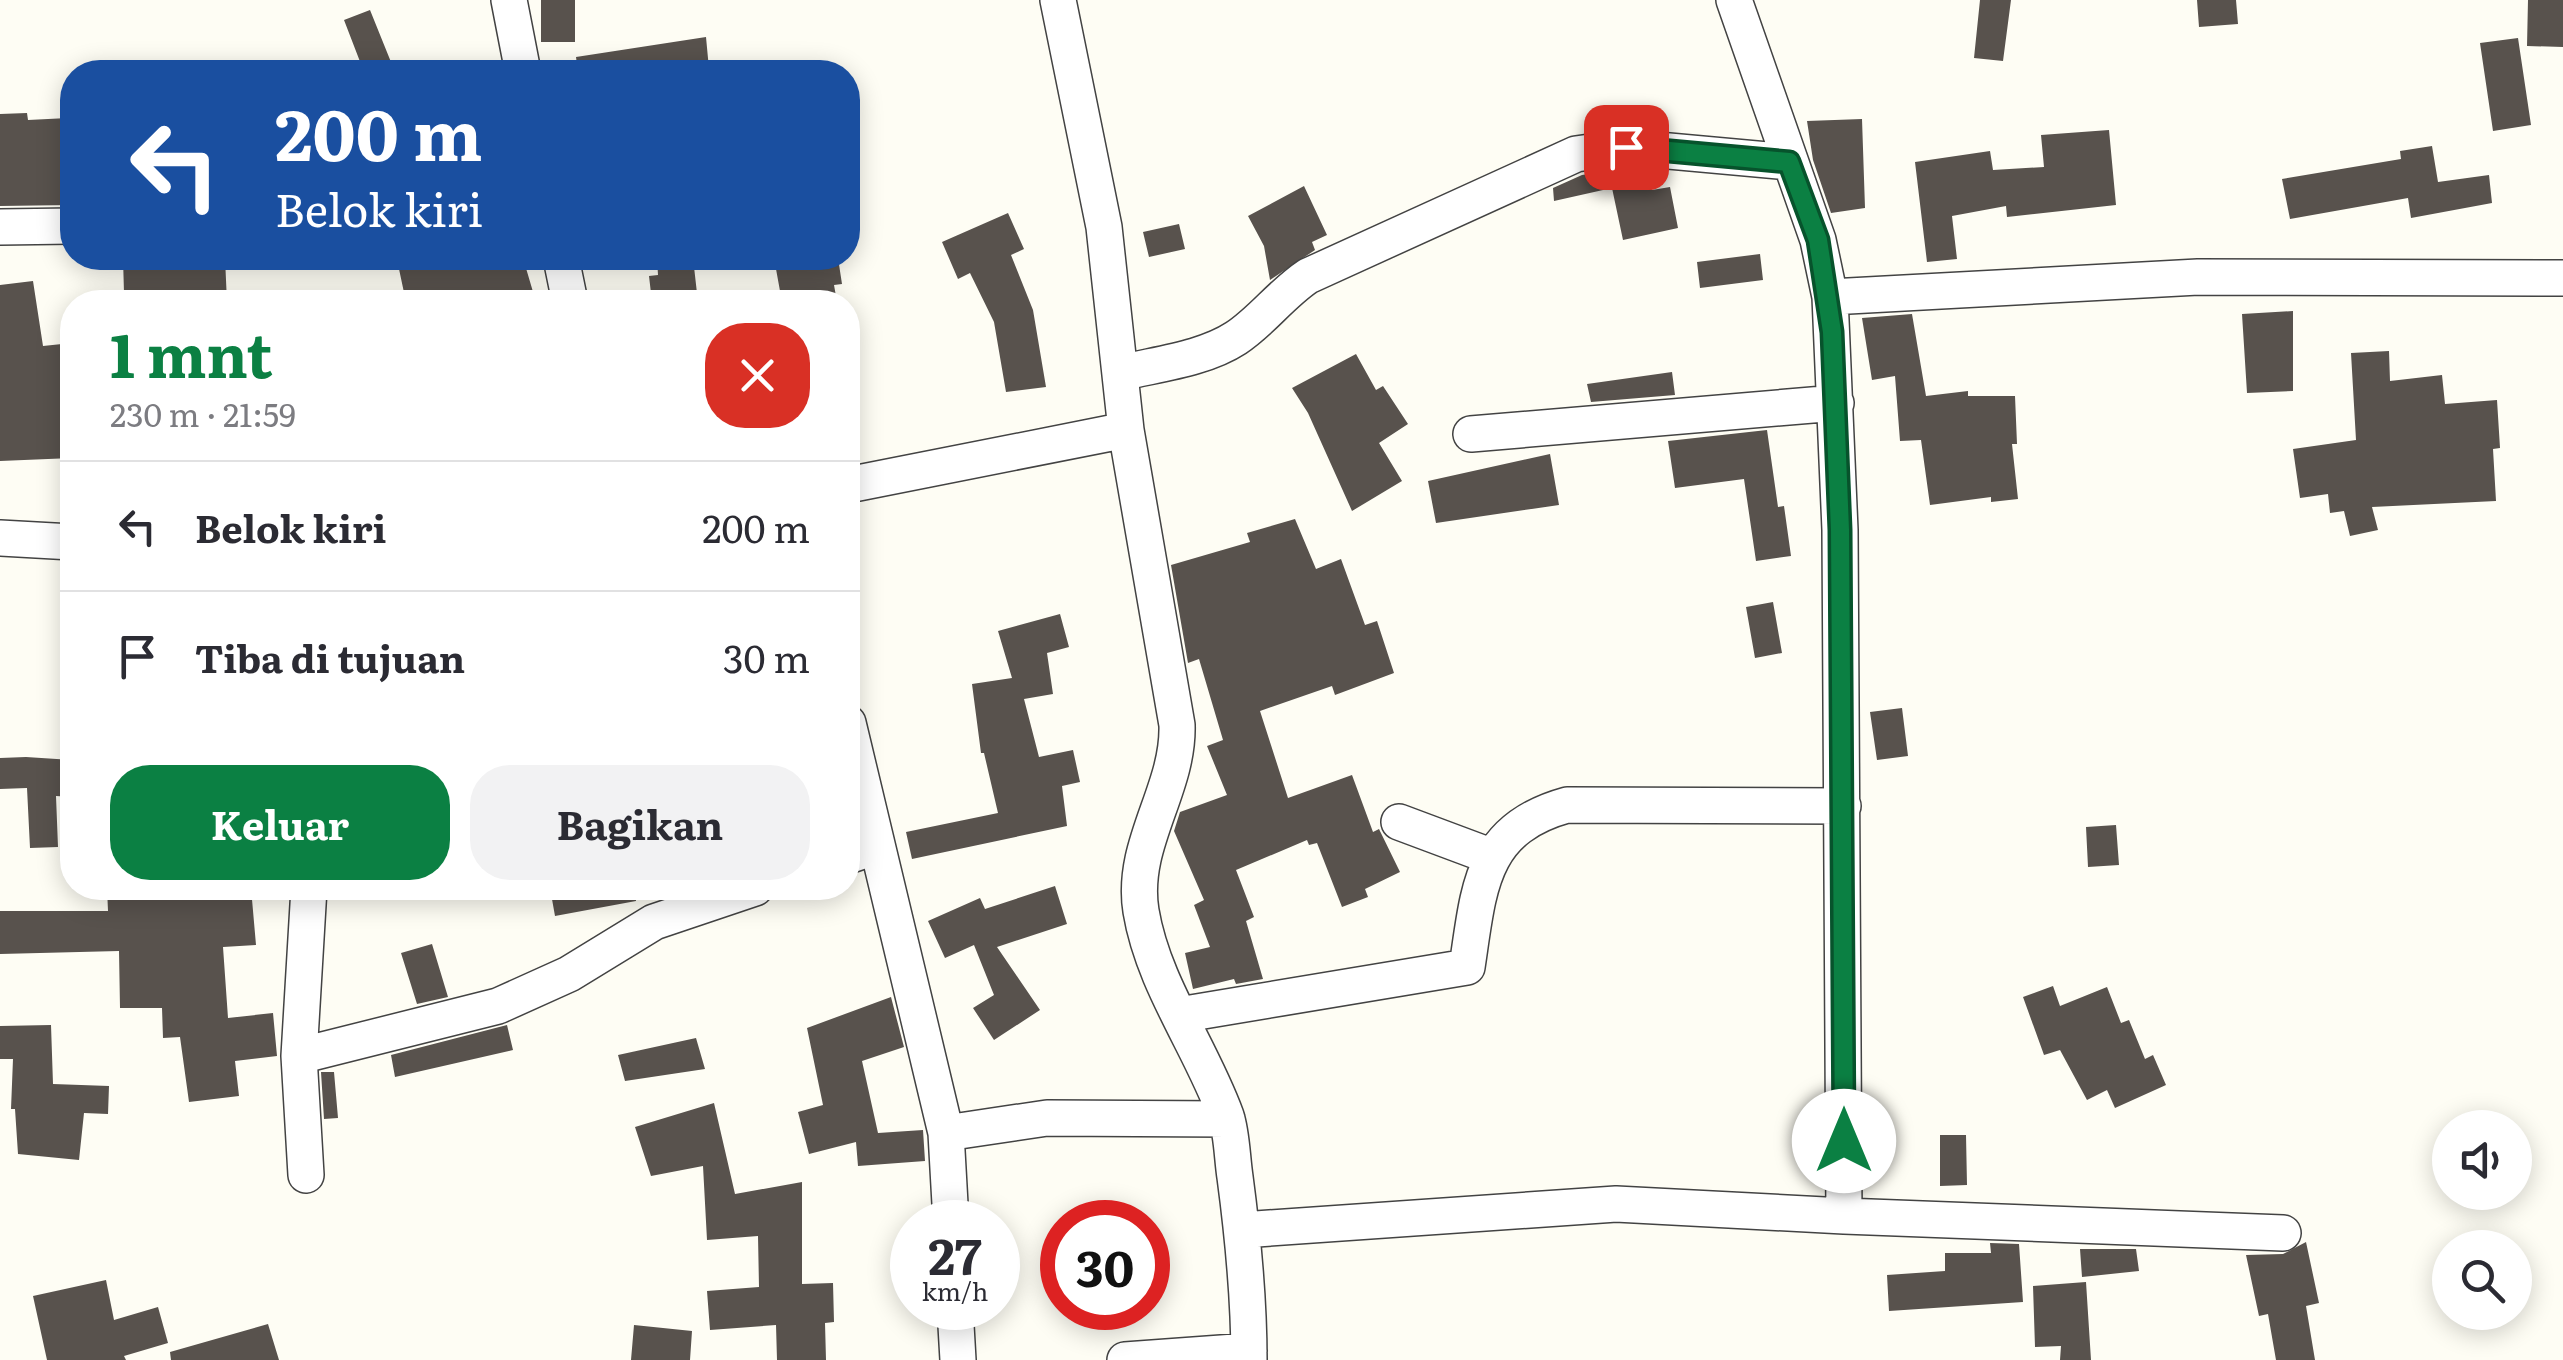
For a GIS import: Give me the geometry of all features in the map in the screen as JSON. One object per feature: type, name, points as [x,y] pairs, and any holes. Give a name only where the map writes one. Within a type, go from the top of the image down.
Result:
[{"type":"street","points":[[509,0],[521,60]]},
{"type":"street","points":[[1058,0],[1104,227],[1126,430],[1178,742],[1142,852],[1138,884],[1155,962],[1227,1119],[1242,1230],[1249,1355],[1125,1360]]},
{"type":"street","points":[[1734,0],[1818,240],[1830,297],[1836,403],[1843,806],[1844,1216]]},
{"type":"street","points":[[1121,373],[1236,338],[1281,294],[1308,276],[1576,154],[1626,147],[1789,162]]},
{"type":"street","points":[[0,227],[60,226]]},
{"type":"street","points":[[1830,297],[2198,277],[2563,278]]},
{"type":"street","points":[[1471,434],[1836,403]]},
{"type":"street","points":[[860,484],[1126,430]]},
{"type":"street","points":[[0,538],[60,541]]},
{"type":"street","points":[[1179,1015],[1466,984],[1490,856],[1515,827],[1540,812],[1567,805],[1843,806]]},
{"type":"street","points":[[1399,822],[1490,856]]},
{"type":"street","points":[[862,851],[946,1132],[950,1200]]},
{"type":"street","points":[[306,1176],[298,1056],[308,900]]},
{"type":"street","points":[[298,1056],[498,1006],[569,974],[654,922],[719,900]]},
{"type":"street","points":[[946,1132],[1047,1118],[1227,1119]]},
{"type":"street","points":[[1242,1230],[1616,1204],[2283,1233]]},
{"type":"street","points":[[957,1330],[958,1360]]},
{"type":"building","points":[[541,0],[575,0],[575,42],[541,42]]},
{"type":"building","points":[[1980,0],[2011,0],[2003,61],[1974,58]]},
{"type":"building","points":[[2197,0],[2236,0],[2238,24],[2199,27]]},
{"type":"building","points":[[2528,0],[2563,0],[2563,47],[2527,46]]},
{"type":"building","points":[[370,10],[390,60],[359,60],[344,20]]},
{"type":"building","points":[[706,37],[708,60],[576,60],[576,57]]},
{"type":"building","points":[[2518,38],[2531,125],[2493,131],[2480,43]]},
{"type":"building","points":[[27,113],[28,120],[60,118],[60,205],[0,206],[0,114]]},
{"type":"building","points":[[1862,119],[1865,208],[1831,213],[1813,160],[1807,121]]},
{"type":"building","points":[[2109,130],[2116,205],[2007,217],[2006,206],[1952,216],[1957,259],[1927,262],[1915,162],[1990,151],[1993,170],[2044,167],[2041,135]]},
{"type":"building","points":[[2432,146],[2438,182],[2489,175],[2492,203],[2411,218],[2408,198],[2290,219],[2282,179],[2401,159],[2400,151]]},
{"type":"building","points":[[1626,168],[1656,171],[1657,177],[1647,180],[1652,190],[1670,187],[1678,228],[1623,240],[1612,188],[1554,201],[1553,188],[1582,175]]},
{"type":"building","points":[[1304,186],[1327,235],[1312,242],[1315,250],[1270,280],[1264,246],[1248,216]]},
{"type":"building","points":[[1008,213],[1024,249],[1011,255],[1033,310],[1046,387],[1006,392],[994,322],[970,273],[958,279],[942,242]]},
{"type":"building","points":[[1179,224],[1185,249],[1149,257],[1143,232]]},
{"type":"building","points":[[1760,254],[1763,280],[1700,288],[1697,262]]},
{"type":"building","points":[[123,270],[226,270],[226,290],[124,290]]},
{"type":"building","points":[[399,270],[527,270],[532,290],[403,290]]},
{"type":"building","points":[[658,270],[694,270],[697,290],[651,290],[649,276],[658,275]]},
{"type":"building","points":[[776,270],[840,270],[842,284],[834,285],[835,290],[780,290]]},
{"type":"building","points":[[33,281],[43,346],[60,344],[60,458],[0,461],[0,285]]},
{"type":"building","points":[[2293,311],[2293,391],[2247,393],[2242,314]]},
{"type":"building","points":[[1912,314],[1926,396],[1968,391],[1968,396],[2015,396],[2017,444],[2012,444],[2018,499],[1991,502],[1991,497],[1930,505],[1921,440],[1900,441],[1895,376],[1872,380],[1862,318]]},
{"type":"building","points":[[2389,351],[2390,381],[2442,375],[2445,404],[2497,400],[2500,448],[2493,449],[2496,501],[2372,507],[2378,530],[2350,536],[2344,511],[2330,513],[2328,494],[2300,498],[2293,449],[2356,440],[2351,353]]},
{"type":"building","points":[[1356,354],[1376,390],[1383,386],[1408,424],[1379,443],[1402,481],[1352,511],[1308,413],[1292,388]]},
{"type":"building","points":[[1672,372],[1675,395],[1591,402],[1587,384]]},
{"type":"building","points":[[1767,430],[1778,507],[1784,506],[1791,556],[1756,561],[1744,479],[1675,488],[1668,441]]},
{"type":"building","points":[[1550,454],[1559,505],[1436,523],[1428,481]]},
{"type":"building","points":[[1295,519],[1316,569],[1341,559],[1365,625],[1377,621],[1394,673],[1335,695],[1332,686],[1260,711],[1288,798],[1352,775],[1373,832],[1379,829],[1400,872],[1365,889],[1368,897],[1342,907],[1317,843],[1309,845],[1307,840],[1236,870],[1254,917],[1246,921],[1263,979],[1236,984],[1234,979],[1193,989],[1185,953],[1210,947],[1194,905],[1204,900],[1174,831],[1180,812],[1227,795],[1207,746],[1223,740],[1199,659],[1188,663],[1171,565],[1250,542],[1247,533]]},
{"type":"building","points":[[1773,602],[1782,653],[1755,658],[1746,607]]},
{"type":"building","points":[[1060,614],[1069,647],[1047,653],[1053,694],[1024,699],[1039,757],[1073,750],[1080,782],[1062,786],[1067,826],[912,859],[906,832],[998,813],[981,753],[972,684],[1012,678],[998,631]]},
{"type":"building","points":[[1902,708],[1908,756],[1877,760],[1870,712]]},
{"type":"building","points":[[0,758],[60,759],[60,796],[56,796],[58,847],[30,848],[27,788],[0,789]]},
{"type":"building","points":[[2116,825],[2119,865],[2088,867],[2086,827]]},
{"type":"building","points":[[1055,886],[1067,924],[997,947],[1040,1010],[994,1040],[973,1008],[994,995],[974,945],[945,958],[928,921],[980,898],[985,909]]},
{"type":"building","points":[[108,900],[252,900],[256,945],[223,947],[228,1018],[273,1013],[277,1056],[235,1061],[239,1096],[189,1102],[180,1037],[163,1038],[162,1008],[120,1008],[119,951],[0,954],[0,911],[108,911]]},
{"type":"building","points":[[552,900],[636,900],[636,901],[555,916]]},
{"type":"building","points":[[432,944],[448,997],[417,1004],[401,953]]},
{"type":"building","points":[[2053,986],[2060,1006],[2107,987],[2121,1023],[2129,1020],[2145,1059],[2153,1055],[2166,1085],[2115,1108],[2107,1090],[2087,1100],[2060,1050],[2044,1055],[2023,997]]},
{"type":"building","points":[[891,997],[904,1047],[862,1061],[878,1133],[923,1130],[925,1161],[858,1166],[856,1142],[809,1154],[798,1112],[823,1105],[807,1028]]},
{"type":"building","points":[[51,1025],[53,1084],[109,1086],[108,1114],[84,1113],[79,1160],[18,1154],[15,1109],[11,1109],[13,1059],[0,1059],[0,1026]]},
{"type":"building","points":[[507,1025],[513,1050],[395,1077],[391,1055]]},
{"type":"building","points":[[696,1038],[705,1069],[625,1081],[618,1055]]},
{"type":"building","points":[[321,1072],[334,1072],[338,1118],[324,1119]]},
{"type":"building","points":[[714,1103],[735,1194],[802,1182],[802,1284],[833,1283],[834,1322],[825,1323],[826,1360],[777,1360],[776,1325],[710,1330],[707,1291],[759,1287],[758,1236],[707,1240],[703,1166],[651,1176],[635,1127]]},
{"type":"building","points":[[1940,1135],[1966,1135],[1967,1185],[1940,1186]]},
{"type":"building","points":[[2306,1242],[2319,1303],[2306,1306],[2315,1360],[2276,1360],[2268,1314],[2259,1316],[2246,1255],[2283,1254]]},
{"type":"building","points":[[1990,1243],[2019,1244],[2023,1302],[1889,1311],[1887,1275],[1945,1271],[1945,1253],[1991,1253]]},
{"type":"building","points":[[2080,1249],[2136,1249],[2139,1271],[2082,1277]]},
{"type":"building","points":[[106,1280],[114,1320],[158,1307],[168,1343],[124,1356],[126,1360],[47,1360],[33,1296]]},
{"type":"building","points":[[2086,1282],[2091,1360],[2060,1360],[2061,1346],[2035,1347],[2033,1286]]},
{"type":"building","points":[[268,1324],[279,1360],[171,1360],[170,1352]]},
{"type":"building","points":[[634,1325],[692,1331],[690,1360],[631,1360]]},
{"type":"route","points":[[1626,147],[1789,162],[1818,240],[1830,297],[1838,466],[1844,1141]]}]
